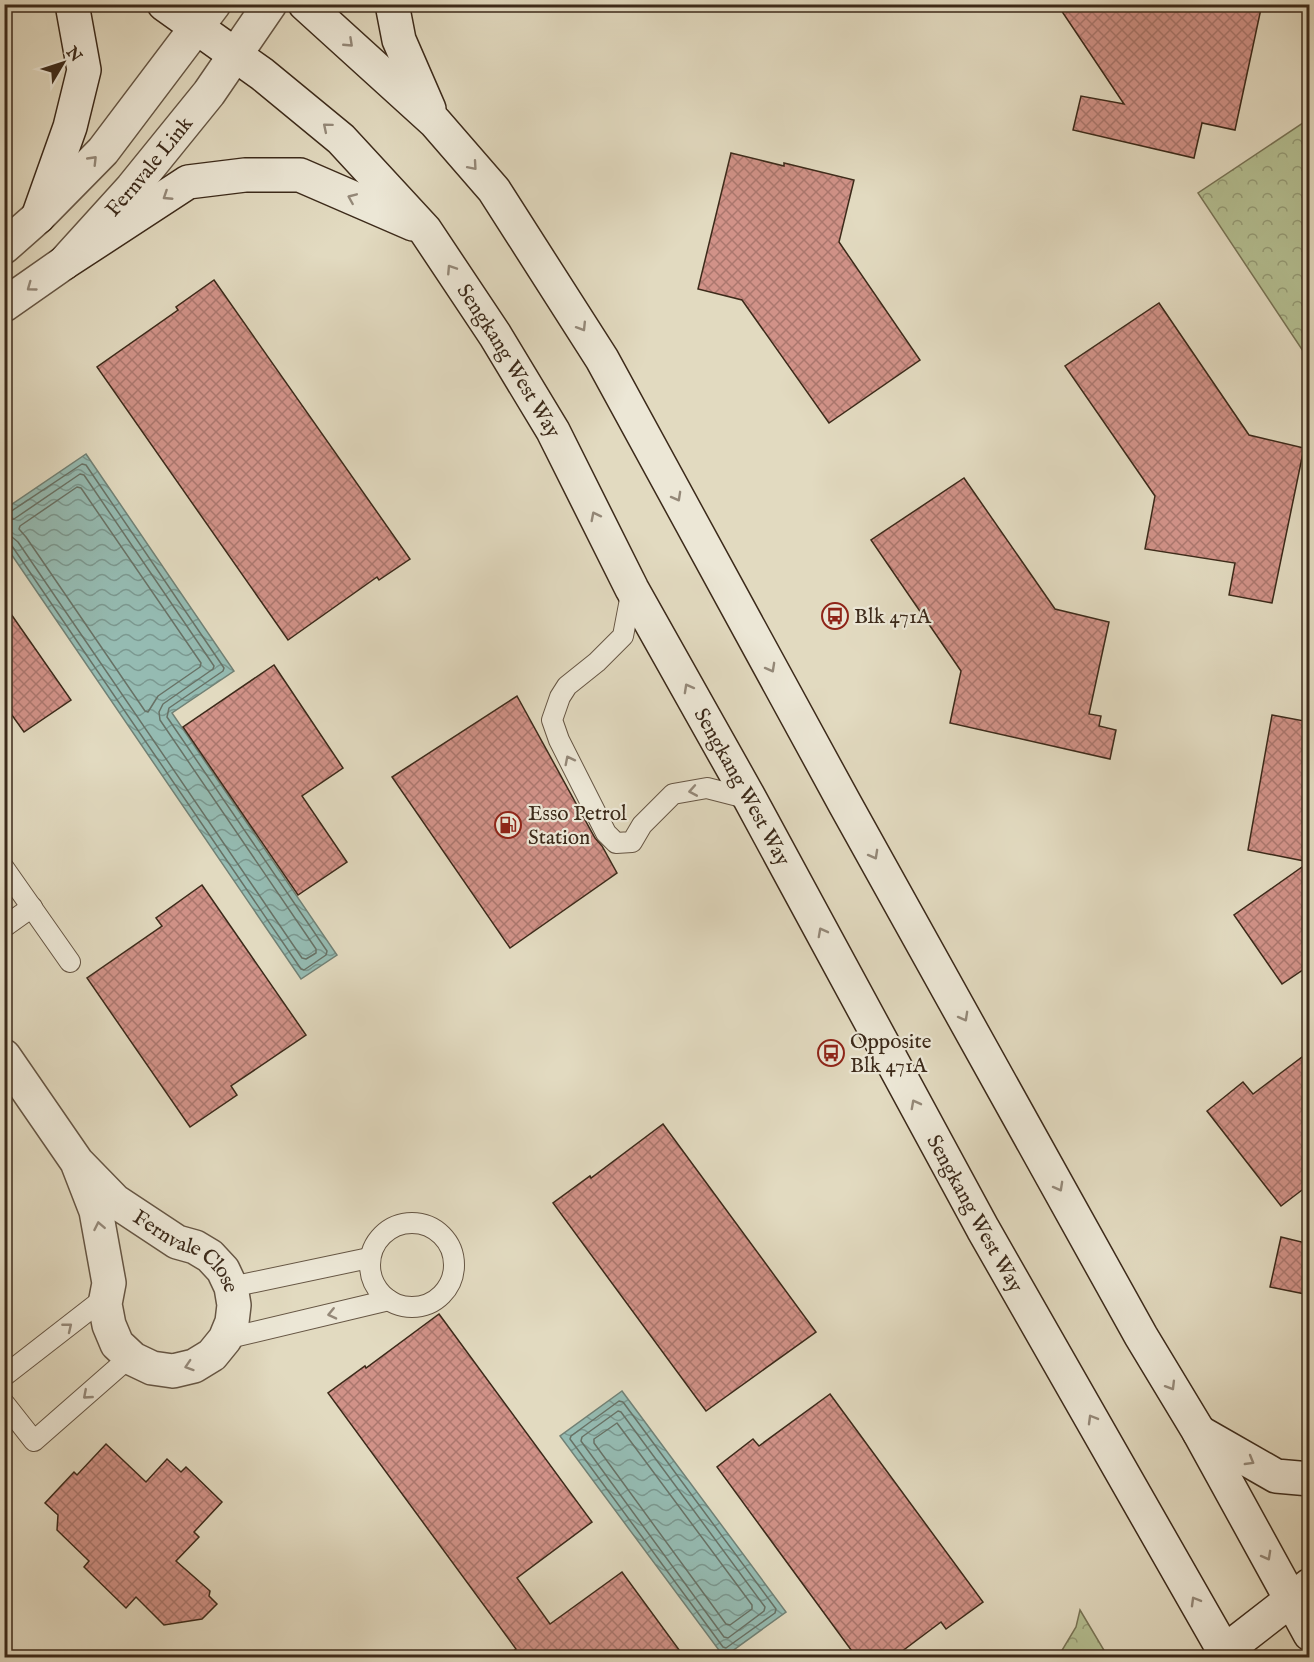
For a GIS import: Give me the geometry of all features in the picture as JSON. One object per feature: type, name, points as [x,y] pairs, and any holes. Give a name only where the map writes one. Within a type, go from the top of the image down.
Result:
[{"type":"main road","points":[[38,217],[70,127],[84,70],[72,4]]},
{"type":"main road","name":"Sengkang West Way","points":[[164,4],[206,16],[235,55],[262,74],[341,139],[425,230],[495,335],[553,431],[632,589],[750,799],[983,1229],[1226,1654]]},
{"type":"main road","name":"Fernvale Link","points":[[4,305],[64,263],[139,179],[209,93],[270,4]]},
{"type":"main road","points":[[305,4],[435,122],[494,190],[602,359],[1141,1336],[1300,1593],[1310,1634]]},
{"type":"main road","points":[[392,4],[399,40],[435,122]]},
{"type":"main road","points":[[4,247],[38,217],[103,150],[206,16]]},
{"type":"main road","points":[[64,263],[188,182],[245,175],[300,176],[425,230]]},
{"type":"main road","name":"Fernvale Close","points":[[4,1056],[77,1162],[115,1201],[177,1242],[195,1247],[210,1256],[223,1270],[231,1287],[234,1305],[232,1322],[225,1339],[212,1355],[194,1366],[173,1371],[152,1368],[131,1356],[117,1344],[109,1325],[105,1304],[109,1283],[96,1211],[77,1162]]},
{"type":"main road","points":[[1199,1432],[1276,1476],[1310,1479]]},
{"type":"main road","points":[[1226,1654],[1300,1593]]},
{"type":"lane","points":[[632,589],[623,636],[597,662],[567,686],[560,697],[552,720],[559,740],[606,833],[616,843],[632,842],[642,825],[673,794],[706,788],[750,799]]},
{"type":"lane","points":[[4,868],[70,962]]},
{"type":"lane","points":[[4,927],[32,908]]},
{"type":"lane","points":[[400,1223],[425,1223],[445,1237],[455,1260],[451,1284],[435,1301],[412,1308],[388,1300],[373,1282],[369,1258],[380,1236],[400,1223]]},
{"type":"lane","points":[[231,1287],[369,1258]]},
{"type":"lane","points":[[4,1376],[107,1296]]},
{"type":"lane","points":[[225,1339],[388,1300]]},
{"type":"lane","points":[[4,1403],[34,1441],[131,1356]]},
{"type":"green space","points":[[1309,119],[1309,360],[1198,193]]},
{"type":"green space","points":[[1080,1610],[1108,1657],[1058,1657],[1076,1627]]},
{"type":"water","points":[[86,454],[234,671],[172,713],[337,955],[301,979],[5,545],[5,509]]},
{"type":"water","points":[[622,1391],[786,1612],[724,1657],[560,1436]]},
{"type":"building","points":[[1057,4],[1262,4],[1235,130],[1202,123],[1194,158],[1073,130],[1081,96],[1124,104]]},
{"type":"building","points":[[731,153],[854,180],[839,242],[920,360],[829,423],[742,300],[698,289]]},
{"type":"building","points":[[214,280],[410,559],[379,580],[377,577],[288,640],[97,367],[178,310],[176,307]]},
{"type":"building","points":[[1159,303],[1249,435],[1304,448],[1272,603],[1229,595],[1235,563],[1145,549],[1155,496],[1065,366]]},
{"type":"building","points":[[964,478],[1055,609],[1109,622],[1089,714],[1101,716],[1099,726],[1116,730],[1110,759],[950,723],[961,671],[871,540]]},
{"type":"building","points":[[4,604],[71,700],[24,732],[4,704]]},
{"type":"building","points":[[274,665],[343,768],[302,796],[347,862],[298,895],[183,727]]},
{"type":"building","name":"Esso Petrol Station","points":[[517,696],[595,838],[617,873],[510,948],[392,777]]},
{"type":"building","points":[[1272,715],[1310,722],[1310,965],[1282,984],[1234,915],[1309,862],[1248,850]]},
{"type":"building","points":[[202,885],[306,1035],[231,1086],[237,1095],[190,1127],[87,978],[162,926],[156,918]]},
{"type":"building","points":[[1310,1051],[1310,1184],[1281,1206],[1207,1111],[1243,1082],[1253,1094]]},
{"type":"building","points":[[663,1124],[816,1332],[706,1411],[553,1203],[590,1176],[591,1178]]},
{"type":"building","points":[[1281,1237],[1310,1244],[1310,1295],[1270,1287]]},
{"type":"building","points":[[439,1314],[592,1522],[517,1578],[550,1624],[622,1572],[685,1658],[504,1658],[516,1649],[328,1393]]},
{"type":"building","points":[[830,1394],[983,1602],[946,1629],[941,1622],[893,1658],[857,1658],[717,1467],[753,1439],[759,1446]]},
{"type":"building","points":[[106,1444],[146,1482],[167,1459],[181,1472],[186,1467],[222,1502],[194,1532],[199,1537],[176,1561],[210,1591],[209,1596],[217,1604],[202,1619],[164,1625],[136,1597],[126,1608],[84,1567],[89,1561],[57,1530],[58,1515],[45,1503],[74,1472],[77,1475]]},
{"type":"place","name":"Blk 471A","points":[[835,616]]},
{"type":"place","name":"Esso Petrol Station","points":[[508,825]]},
{"type":"place","name":"Opposite Blk 471A","points":[[831,1053]]}]
